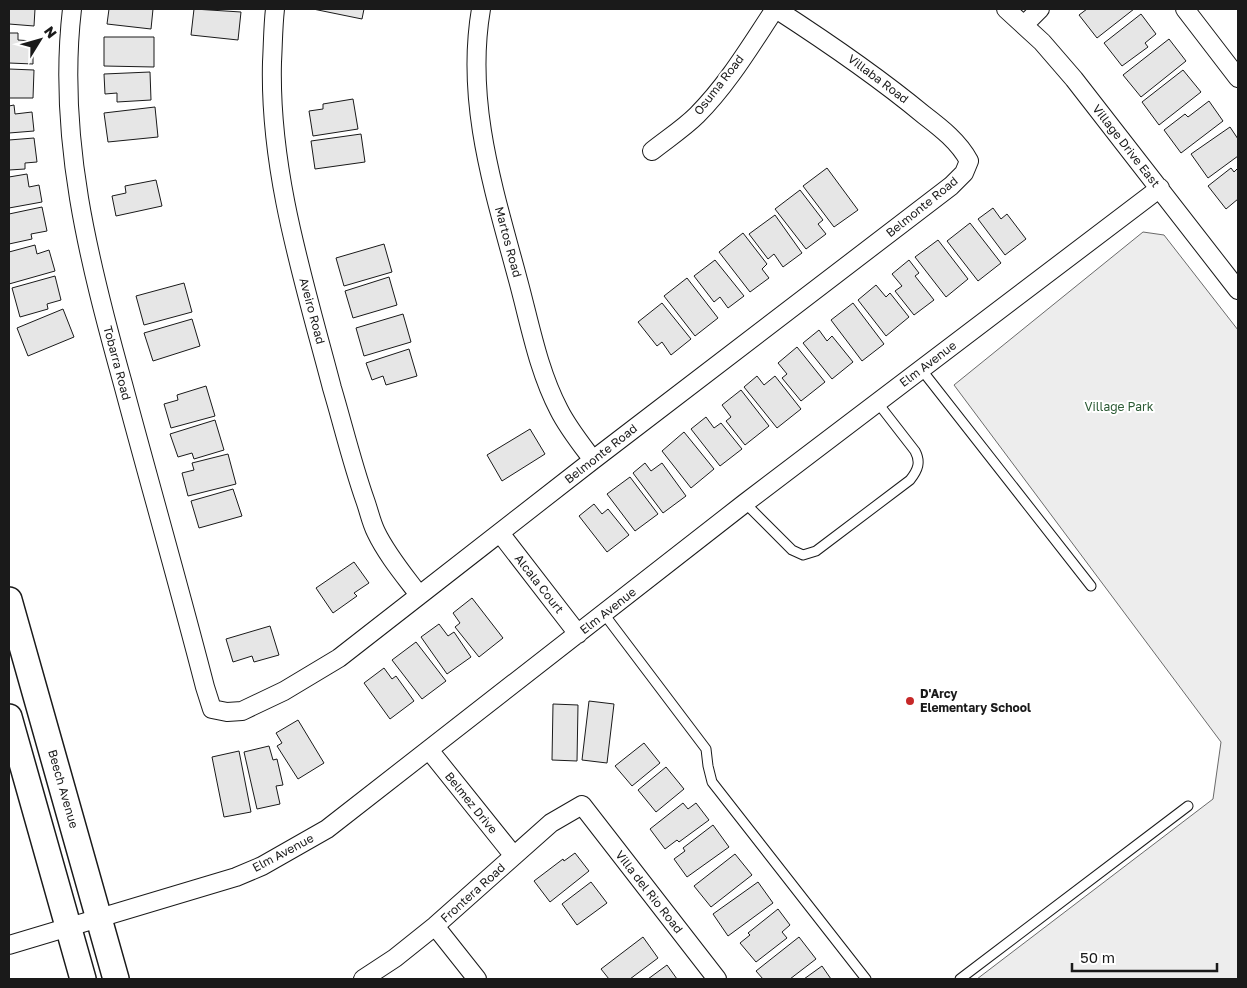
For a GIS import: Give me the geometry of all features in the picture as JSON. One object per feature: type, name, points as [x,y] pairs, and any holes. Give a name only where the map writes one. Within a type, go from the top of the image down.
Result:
[{"type":"street","name":"Tobarra Road","points":[[72,9],[69,32],[68,119],[71,151],[88,247],[122,381],[212,709]]},
{"type":"street","name":"Aveiro Road","points":[[275,9],[272,77],[274,129],[280,177],[290,225],[347,443],[370,516],[384,546],[419,595]]},
{"type":"street","name":"Martos Road","points":[[481,9],[476,54],[476,78],[479,116],[486,156],[544,376],[560,412],[593,460]]},
{"type":"street","name":"Osuma Road","points":[[652,151],[696,116],[722,87],[775,9]]},
{"type":"street","name":"Villaba Road","points":[[775,9],[842,53],[906,99],[955,141],[969,161]]},
{"type":"street","name":"Village Drive East","points":[[1006,9],[1025,24],[1074,79],[1238,290]]},
{"type":"street","points":[[1025,24],[1040,9]]},
{"type":"street","points":[[1185,9],[1238,78]]},
{"type":"street","name":"Belmonte Road","points":[[212,709],[227,712],[242,710],[284,691],[339,658],[593,460],[951,186],[964,173],[969,161]]},
{"type":"street","name":"Elm Avenue","points":[[9,945],[236,877],[262,866],[327,829],[429,750],[482,706],[604,614],[745,503],[1160,188]]},
{"type":"street","name":"Alcala Court","points":[[500,533],[578,634]]},
{"type":"street","name":"Beech Avenue","points":[[9,600],[116,979]]},
{"type":"street","points":[[9,717],[83,979]]},
{"type":"street","name":"Belmez Drive","points":[[429,750],[514,856]]},
{"type":"street","name":"Frontera Road","points":[[362,979],[395,958],[436,926],[551,822],[582,805]]},
{"type":"street","name":"Villa del Rio Road","points":[[582,805],[717,979]]},
{"type":"street","points":[[436,926],[477,979]]},
{"type":"lane","points":[[921,369],[1091,586]]},
{"type":"lane","points":[[745,503],[792,550],[802,555],[816,551],[902,486],[916,473],[919,465],[918,457],[877,402]]},
{"type":"lane","points":[[604,614],[706,749],[712,782],[866,979]]},
{"type":"lane","points":[[960,979],[1188,806]]},
{"type":"shaded area","name":"Village Park","points":[[1143,232],[1164,235],[1238,330],[1238,979],[977,979],[1213,799],[1221,742],[954,385]]},
{"type":"building","points":[[9,9],[35,9],[34,26],[9,24]]},
{"type":"building","points":[[109,9],[153,9],[151,29],[107,24]]},
{"type":"building","points":[[194,9],[241,12],[238,40],[191,35]]},
{"type":"building","points":[[313,9],[364,9],[362,19]]},
{"type":"building","points":[[1087,9],[1134,9],[1097,38],[1079,15]]},
{"type":"building","points":[[1141,14],[1156,34],[1145,43],[1148,47],[1122,66],[1104,43]]},
{"type":"building","points":[[9,33],[18,33],[18,40],[33,41],[33,64],[9,63]]},
{"type":"building","points":[[104,37],[154,37],[154,67],[104,66]]},
{"type":"building","points":[[1169,39],[1186,61],[1141,97],[1123,75]]},
{"type":"building","points":[[9,69],[34,70],[33,98],[9,98]]},
{"type":"building","points":[[1183,70],[1201,92],[1159,125],[1142,102]]},
{"type":"building","points":[[150,72],[151,100],[117,102],[117,93],[105,94],[104,74]]},
{"type":"building","points":[[353,99],[358,129],[313,136],[309,111],[323,109],[323,104]]},
{"type":"building","points":[[1209,101],[1223,121],[1181,153],[1164,130],[1185,114],[1188,117]]},
{"type":"building","points":[[14,105],[15,114],[32,112],[34,131],[9,133],[9,106]]},
{"type":"building","points":[[155,107],[158,137],[108,142],[104,113]]},
{"type":"building","points":[[1230,127],[1238,139],[1238,156],[1208,178],[1191,154]]},
{"type":"building","points":[[361,134],[365,162],[315,169],[311,141]]},
{"type":"building","points":[[34,138],[37,162],[25,163],[25,169],[9,170],[9,140]]},
{"type":"building","points":[[827,168],[858,210],[834,227],[803,186]]},
{"type":"building","points":[[1231,168],[1234,172],[1238,168],[1238,199],[1226,209],[1208,186]]},
{"type":"building","points":[[27,174],[29,187],[39,185],[42,202],[9,208],[9,177]]},
{"type":"building","points":[[156,180],[162,206],[116,216],[112,196],[126,193],[125,186]]},
{"type":"building","points":[[800,190],[823,220],[818,224],[826,234],[806,249],[775,209]]},
{"type":"building","points":[[42,207],[47,231],[31,234],[32,239],[9,244],[9,214]]},
{"type":"building","points":[[993,208],[1001,219],[1007,214],[1026,239],[1005,255],[978,219]]},
{"type":"building","points":[[775,215],[802,253],[783,267],[774,254],[768,259],[749,234]]},
{"type":"building","points":[[970,223],[1001,263],[978,281],[947,241]]},
{"type":"building","points":[[743,233],[767,264],[762,269],[769,278],[750,292],[719,252]]},
{"type":"building","points":[[938,240],[968,279],[946,297],[915,257]]},
{"type":"building","points":[[384,244],[392,272],[344,286],[336,258]]},
{"type":"building","points":[[35,245],[37,254],[49,250],[55,271],[9,284],[9,252]]},
{"type":"building","points":[[715,260],[744,296],[728,308],[720,297],[714,302],[694,276]]},
{"type":"building","points":[[909,260],[919,273],[915,276],[934,300],[914,315],[895,291],[902,286],[892,274]]},
{"type":"building","points":[[55,276],[61,300],[47,304],[48,309],[20,317],[12,288]]},
{"type":"building","points":[[389,277],[397,305],[353,318],[345,291]]},
{"type":"building","points":[[687,278],[718,318],[695,336],[664,296]]},
{"type":"building","points":[[184,283],[192,312],[144,325],[136,296]]},
{"type":"building","points":[[876,285],[886,297],[890,293],[909,317],[886,336],[858,300]]},
{"type":"building","points":[[662,303],[691,339],[671,355],[662,342],[657,346],[638,322]]},
{"type":"building","points":[[853,303],[884,344],[862,361],[831,320]]},
{"type":"building","points":[[63,309],[74,337],[28,356],[17,328]]},
{"type":"building","points":[[403,314],[411,342],[364,356],[356,328]]},
{"type":"building","points":[[192,319],[200,346],[153,361],[144,333]]},
{"type":"building","points":[[819,330],[827,341],[832,336],[853,362],[832,379],[803,343]]},
{"type":"building","points":[[797,347],[825,382],[801,401],[782,378],[787,374],[778,363]]},
{"type":"building","points":[[409,349],[417,376],[386,385],[383,376],[372,380],[366,363]]},
{"type":"building","points":[[757,376],[764,385],[775,376],[801,409],[777,428],[744,387]]},
{"type":"building","points":[[206,386],[215,416],[171,428],[164,404],[178,400],[177,395]]},
{"type":"building","points":[[741,390],[769,426],[745,445],[726,421],[731,417],[722,405]]},
{"type":"building","points":[[706,417],[714,428],[721,423],[742,449],[720,466],[691,429]]},
{"type":"building","points":[[215,420],[224,450],[194,459],[192,453],[178,457],[170,434]]},
{"type":"building","points":[[530,429],[545,454],[502,481],[487,455]]},
{"type":"building","points":[[684,432],[714,469],[691,488],[662,451]]},
{"type":"building","points":[[228,454],[236,484],[188,496],[182,473],[194,470],[192,463]]},
{"type":"building","points":[[645,463],[651,471],[662,463],[686,496],[663,513],[633,473]]},
{"type":"building","points":[[630,477],[658,514],[635,531],[607,494]]},
{"type":"building","points":[[233,489],[242,516],[199,528],[191,501]]},
{"type":"building","points":[[594,504],[602,514],[608,509],[629,535],[607,552],[579,516]]},
{"type":"building","points":[[354,562],[369,583],[354,593],[357,596],[333,613],[316,588]]},
{"type":"building","points":[[472,598],[503,638],[479,657],[455,627],[460,623],[453,613]]},
{"type":"building","points":[[439,624],[448,636],[454,632],[471,657],[447,674],[421,637]]},
{"type":"building","points":[[270,626],[279,655],[254,662],[252,656],[233,662],[226,639]]},
{"type":"building","points":[[416,642],[446,681],[422,699],[392,660]]},
{"type":"building","points":[[384,668],[392,679],[396,676],[414,701],[390,719],[364,683]]},
{"type":"building","points":[[589,701],[614,704],[607,763],[582,760]]},
{"type":"building","points":[[553,704],[578,705],[577,761],[552,760]]},
{"type":"building","points":[[298,720],[324,763],[298,779],[277,746],[282,743],[276,733]]},
{"type":"building","points":[[644,743],[660,763],[632,786],[615,766]]},
{"type":"building","points":[[269,746],[273,760],[277,759],[283,785],[276,786],[280,804],[257,809],[244,752]]},
{"type":"building","points":[[239,751],[251,812],[224,817],[212,757]]},
{"type":"building","points":[[666,767],[684,789],[656,812],[638,790]]},
{"type":"building","points":[[683,803],[688,809],[696,803],[709,820],[679,842],[677,840],[665,849],[650,829]]},
{"type":"building","points":[[713,825],[729,847],[687,877],[674,859],[685,851],[683,848]]},
{"type":"building","points":[[575,853],[589,871],[550,902],[534,881],[563,859],[564,861]]},
{"type":"building","points":[[735,854],[752,875],[711,907],[694,886]]},
{"type":"building","points":[[591,882],[607,903],[577,925],[562,904]]},
{"type":"building","points":[[758,882],[773,903],[728,936],[713,914]]},
{"type":"building","points":[[778,909],[790,925],[782,932],[787,938],[756,962],[740,943],[750,935],[748,933]]},
{"type":"building","points":[[643,937],[658,958],[630,979],[609,979],[601,969]]},
{"type":"building","points":[[799,937],[816,959],[790,979],[763,979],[756,971]]},
{"type":"building","points":[[667,965],[677,979],[648,979]]},
{"type":"building","points":[[822,966],[831,979],[804,979]]},
{"type":"place","name":"D'Arcy Elementary School","points":[[910,701]]}]
